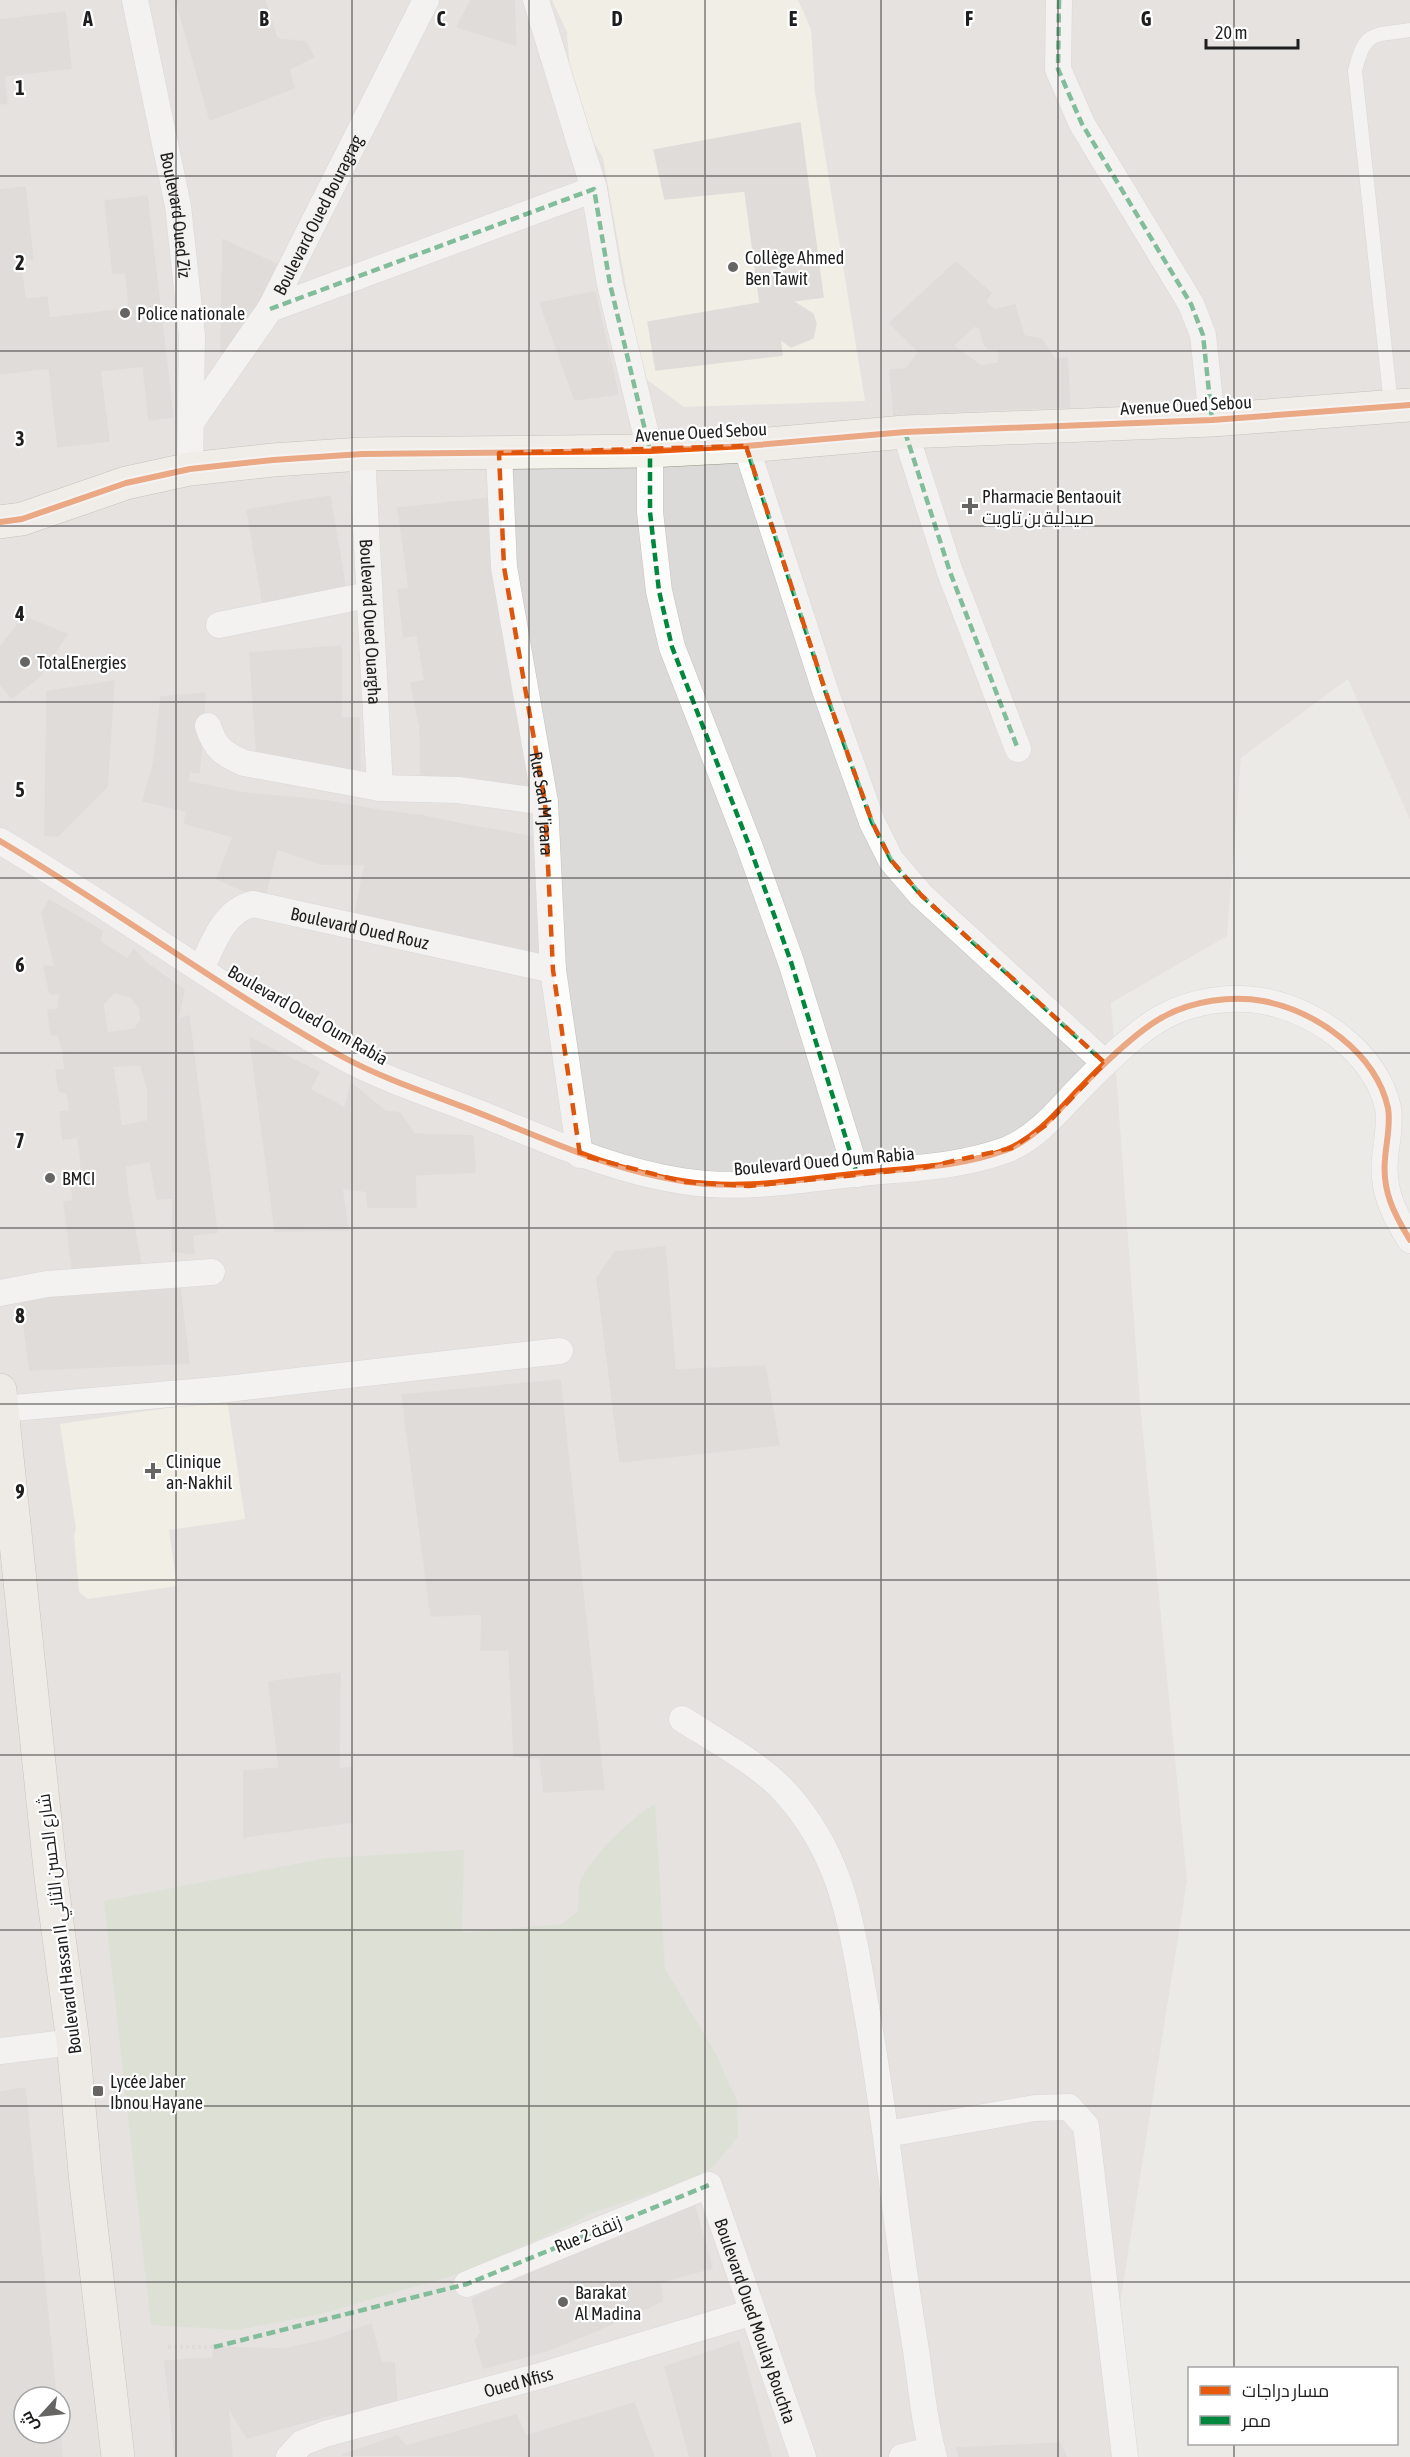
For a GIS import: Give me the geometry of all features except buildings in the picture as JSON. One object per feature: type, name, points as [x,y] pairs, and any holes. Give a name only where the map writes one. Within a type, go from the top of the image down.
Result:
[{"type":"main road","name":"Boulevard Hassan II شارع الحسن الثاني","points":[[1,1400],[51,1878],[73,2042],[86,2182],[118,2457]]},
{"type":"street","name":"Boulevard Oued Ziz","points":[[135,0],[178,206],[192,336],[190,469]]},
{"type":"street","name":"Boulevard Oued Bouragrag","points":[[192,421],[270,309],[426,0]]},
{"type":"street","points":[[536,0],[594,189],[610,284],[650,451],[650,512],[659,591],[672,648],[768,898],[857,1174]]},
{"type":"street","points":[[1059,0],[1058,69],[1082,124],[1191,304],[1203,335],[1212,420]]},
{"type":"street","points":[[270,309],[594,189]]},
{"type":"street","name":"Avenue Oued Sebou","points":[[7,525],[126,483],[190,469],[362,454],[650,451],[746,446],[905,432],[1212,420],[1400,405]]},
{"type":"street","points":[[905,432],[950,572],[1018,749]]},
{"type":"street","points":[[746,446],[826,693],[872,822],[891,860],[921,895],[1105,1063]]},
{"type":"street","name":"Rue Sad M'jaara","points":[[499,453],[504,567],[545,802],[553,970],[580,1155]]},
{"type":"street","name":"Boulevard Oued Ouargha","points":[[362,454],[380,788]]},
{"type":"street","points":[[219,625],[368,595]]},
{"type":"street","points":[[208,726],[213,743],[223,754],[244,763],[380,788],[458,790],[545,802]]},
{"type":"street","name":"Boulevard Oued Oum Rabia","points":[[0,841],[67,881],[260,1008],[347,1059],[417,1091],[580,1155],[625,1170],[685,1182],[749,1186],[812,1181],[922,1168],[964,1161],[1012,1148],[1046,1125],[1105,1063],[1162,1017],[1206,1001],[1262,1000],[1302,1013],[1346,1041],[1371,1070],[1388,1108],[1384,1164],[1386,1194],[1410,1239]]},
{"type":"street","name":"Boulevard Oued Rouz","points":[[201,969],[230,915],[253,904],[553,970]]},
{"type":"street","points":[[0,1293],[47,1284],[212,1272]]},
{"type":"street","points":[[1,1400],[227,1389],[560,1351]]},
{"type":"street","points":[[682,1719],[739,1755],[784,1790],[812,1826],[832,1863],[851,1918],[887,2134],[904,2279],[933,2454],[902,2457]]},
{"type":"street","points":[[0,2051],[73,2042]]},
{"type":"street","points":[[887,2134],[1035,2108],[1069,2107],[1086,2126],[1125,2457]]},
{"type":"street","name":"Rue 2 زنقة","points":[[467,2284],[709,2185]]},
{"type":"street","name":"Boulevard Oued Moulay Bouchta","points":[[709,2185],[803,2457]]},
{"type":"street","name":"Oued Nfiss","points":[[289,2457],[302,2443],[325,2434],[543,2375],[753,2312]]},
{"type":"lane","points":[[1400,405],[1355,71],[1361,46],[1377,34],[1410,30]]},
{"type":"path","points":[[168,2347],[214,2347]]},
{"type":"highlighted area","points":[[746,446],[826,693],[872,822],[891,860],[921,895],[1105,1063],[1046,1125],[1012,1148],[922,1168],[749,1186],[685,1182],[580,1155],[553,970],[545,802],[504,567],[499,453]]},
{"type":"shaded area","points":[[0,0],[1410,0],[1410,820],[1348,679],[1241,758],[1227,936],[1111,1003],[1140,1403],[1187,1881],[1119,2310],[1127,2457],[0,2457]]},
{"type":"shaded area","name":"Collège Ahmed Ben Tawit","points":[[552,0],[798,0],[811,29],[815,93],[865,401],[684,407],[642,376],[603,158],[573,108],[567,32]]},
{"type":"shaded area","name":"Clinique an-Nakhil","points":[[227,1399],[245,1519],[169,1530],[177,1586],[88,1599],[79,1592],[74,1535],[76,1529],[60,1424]]},
{"type":"green space","points":[[655,1804],[665,1969],[716,2054],[737,2101],[738,2137],[712,2168],[683,2183],[588,2214],[576,2222],[462,2273],[317,2315],[237,2330],[151,2325],[104,1901],[327,1858],[464,1850],[462,1933],[562,1924],[578,1911],[580,1882],[602,1850],[624,1827]]},
{"type":"marked path","points":[[1059,0],[1058,69],[1082,124],[1191,304],[1203,335],[1212,420]]},
{"type":"marked path","points":[[270,309],[594,189],[610,284],[650,451],[650,512],[659,591],[672,647],[749,845],[791,962],[857,1174]]},
{"type":"marked path","points":[[905,432],[950,572],[1018,749]]},
{"type":"marked path","points":[[746,446],[826,693],[872,822],[891,860],[921,895],[1105,1063]]},
{"type":"marked path","points":[[214,2347],[467,2284],[709,2185]]},
{"type":"cycle path","points":[[0,522],[22,519],[126,483],[190,469],[273,460],[362,454],[650,451],[746,446],[905,432],[1212,420],[1410,405]]},
{"type":"cycle path","points":[[0,841],[299,1032],[361,1066],[586,1156],[634,1171],[705,1184],[772,1183],[935,1166],[989,1156],[1017,1145],[1036,1132],[1119,1050],[1153,1023],[1174,1011],[1199,1003],[1225,999],[1251,999],[1283,1006],[1323,1025],[1341,1038],[1371,1069],[1381,1088],[1389,1114],[1385,1159],[1387,1192],[1394,1211],[1410,1240]]},
{"type":"place","name":"Collège Ahmed Ben Tawit","points":[[733,267]]},
{"type":"place","name":"Police nationale","points":[[125,313]]},
{"type":"place","name":"Pharmacie Bentaouit صيدلية بن تاويت","points":[[970,506]]},
{"type":"place","name":"TotalEnergies","points":[[25,662]]},
{"type":"place","name":"BMCI","points":[[50,1178]]},
{"type":"place","name":"Clinique an-Nakhil","points":[[153,1471]]},
{"type":"place","name":"Lycée Jaber Ibnou Hayane","points":[[98,2091]]},
{"type":"place","name":"Barakat Al Madina","points":[[563,2302]]}]
